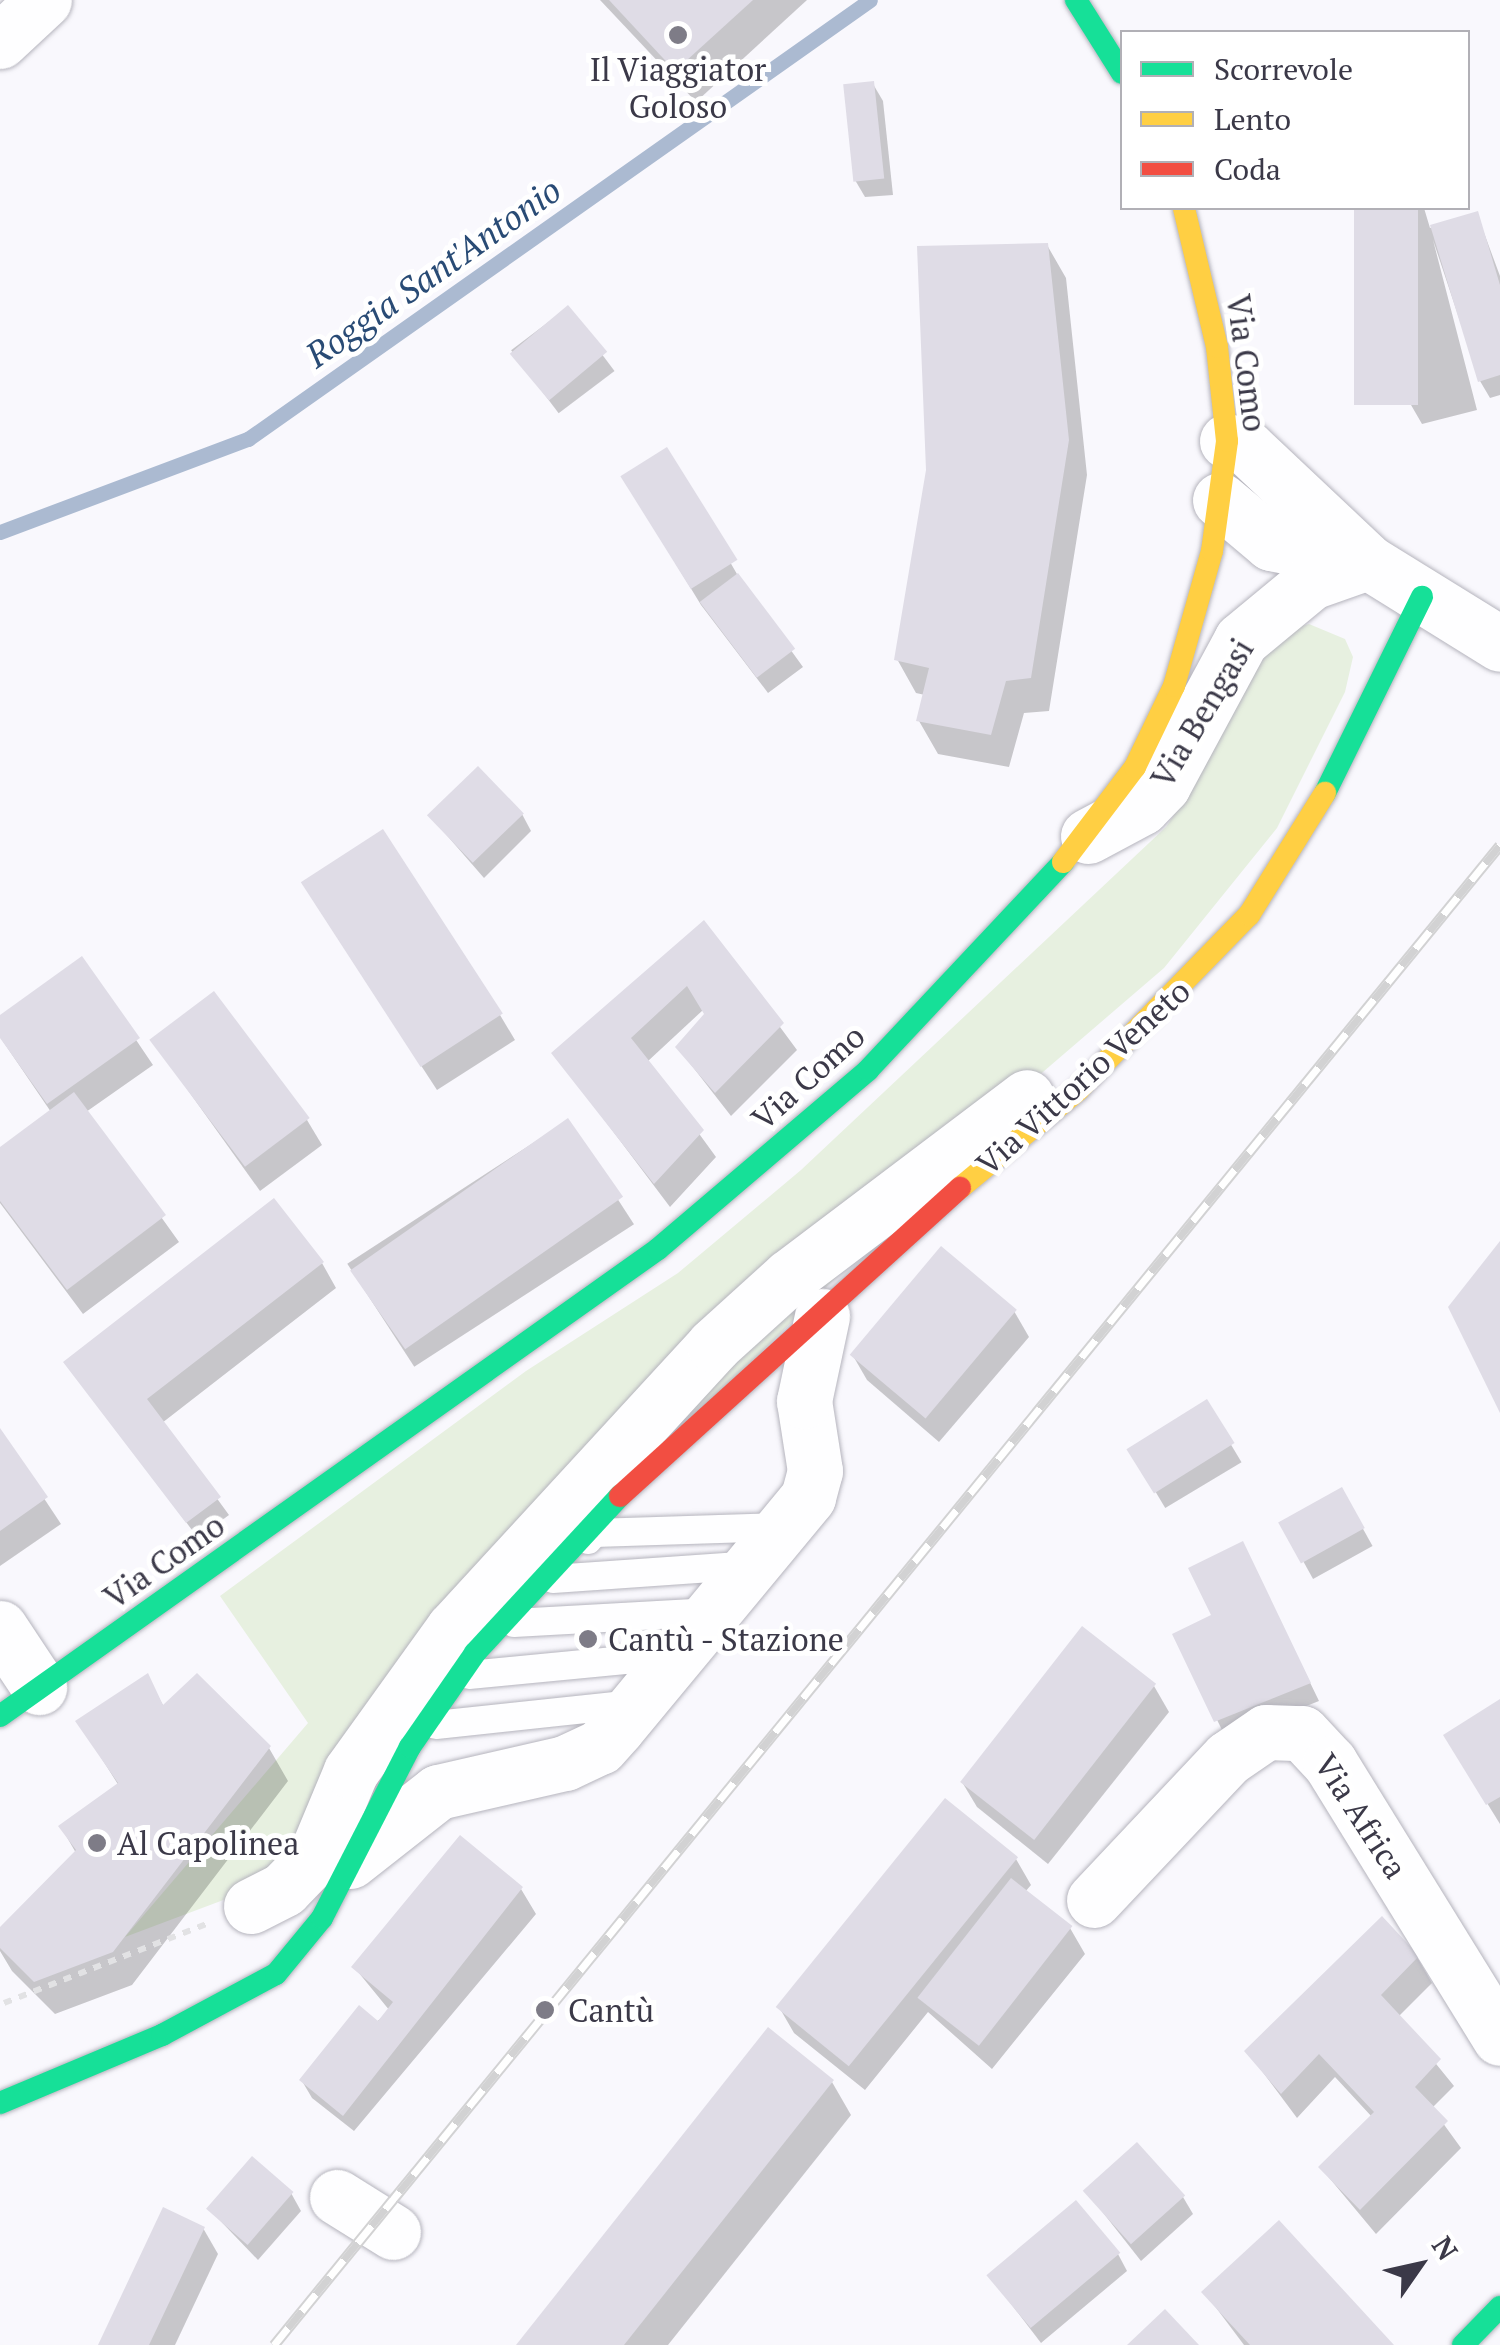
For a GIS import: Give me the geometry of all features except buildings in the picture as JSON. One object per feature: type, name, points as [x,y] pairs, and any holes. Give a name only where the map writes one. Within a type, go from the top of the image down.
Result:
[{"type":"street","points":[[0,41],[44,0]]},
{"type":"street","points":[[1076,0],[1120,71]]},
{"type":"street","name":"Via Como","points":[[20,1701],[658,1249],[868,1070],[1088,836],[1135,767],[1174,686],[1196,620],[1220,500],[1227,441],[1218,347],[1184,210]]},
{"type":"street","points":[[1227,441],[1247,448],[1398,581],[1500,644]]},
{"type":"street","points":[[1220,500],[1271,544],[1398,581]]},
{"type":"street","points":[[251,1906],[284,1889],[315,1857],[351,1771],[453,1630],[714,1346],[790,1277],[1058,1073],[1164,981],[1214,926],[1267,862],[1325,760],[1398,581]]},
{"type":"street","name":"Via Bengasi","points":[[1088,836],[1123,820],[1163,785],[1241,640],[1270,612],[1311,582],[1398,581]]},
{"type":"street","name":"Via Vittorio Veneto","points":[[0,2103],[162,2034],[276,1974],[310,1936],[410,1746],[474,1653],[587,1526],[996,1156],[1078,1090],[1249,915],[1304,835],[1398,581]]},
{"type":"street","name":"Via Vittorio Veneto","points":[[350,1861],[458,1783],[565,1762],[600,1747],[808,1498],[815,1471],[804,1400],[822,1316]]},
{"type":"street","points":[[0,1628],[20,1701]]},
{"type":"street","name":"Via Africa","points":[[1094,1900],[1238,1750],[1266,1732],[1302,1733],[1330,1763],[1500,2038]]},
{"type":"street","points":[[337,2197],[393,2232]]},
{"type":"street","points":[[1463,2345],[1500,2307]]},
{"type":"lane","points":[[350,1861],[469,1675],[594,1533],[768,1546]]},
{"type":"lane","points":[[554,1579],[768,1546]]},
{"type":"lane","points":[[514,1623],[713,1612]]},
{"type":"lane","points":[[469,1675],[678,1655]]},
{"type":"lane","points":[[436,1724],[637,1704]]},
{"type":"path","points":[[4,2003],[251,1906]]},
{"type":"green space","points":[[1309,624],[1345,639],[1353,657],[1345,692],[1277,828],[1164,968],[1029,1084],[342,1772],[263,1885],[125,1937],[308,1723],[220,1596],[526,1371],[678,1273],[801,1170],[1166,827],[1199,777],[1245,672],[1288,630]]},
{"type":"waterway","name":"Roggia Sant'Antonio","points":[[0,532],[248,439],[870,0]]},
{"type":"railway","points":[[274,2345],[1500,845]]},
{"type":"traffic: fast","points":[[1076,0],[1120,70]]},
{"type":"traffic: fast","points":[[1325,793],[1422,597]]},
{"type":"traffic: fast","points":[[0,1716],[658,1249],[868,1070],[1063,862]]},
{"type":"traffic: fast","points":[[0,2103],[162,2035],[276,1974],[322,1918],[410,1747],[475,1653],[620,1496]]},
{"type":"traffic: fast","points":[[1463,2345],[1500,2307]]},
{"type":"traffic: slow","points":[[1063,862],[1135,767],[1174,686],[1212,551],[1227,441],[1217,347],[1184,210]]},
{"type":"traffic: slow","points":[[960,1188],[1078,1090],[1249,915],[1325,793]]},
{"type":"traffic: jam","points":[[620,1496],[960,1188]]},
{"type":"place","name":"Il Viaggiator Goloso","points":[[678,35]]},
{"type":"place","name":"Cantù - Stazione","points":[[588,1639]]},
{"type":"place","name":"Al Capolinea","points":[[97,1843]]},
{"type":"place","name":"Cantù","points":[[545,2010]]}]
